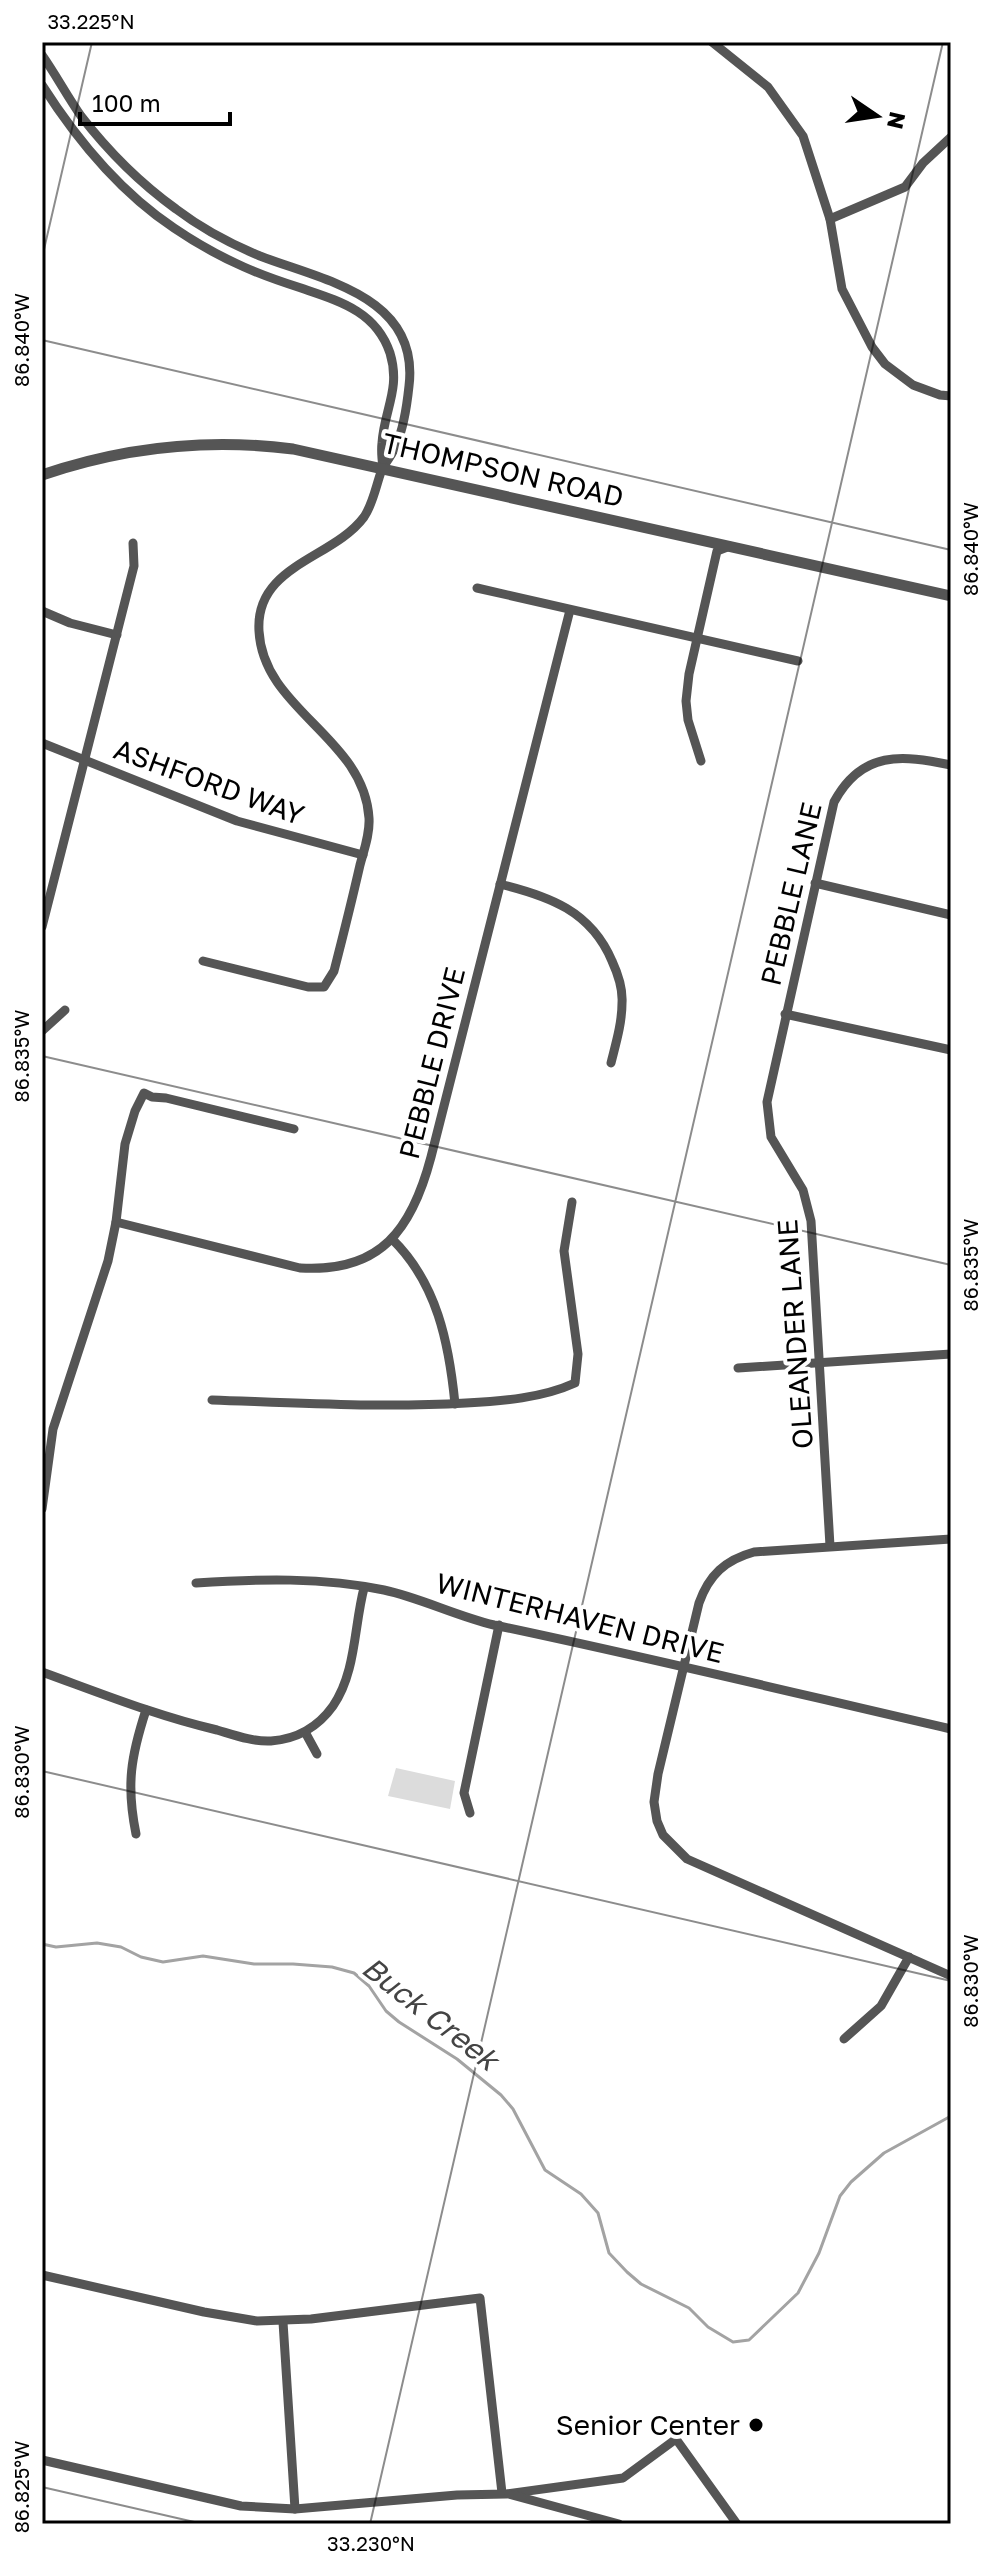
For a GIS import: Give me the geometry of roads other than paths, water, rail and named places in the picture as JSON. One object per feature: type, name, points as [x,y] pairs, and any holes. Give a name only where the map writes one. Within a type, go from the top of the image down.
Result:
[{"type":"street","points":[[712,42],[768,87],[803,136],[830,219],[842,289],[872,347],[885,364],[913,385],[951,396]]},
{"type":"street","points":[[42,55],[98,137],[142,181],[177,210],[257,254],[350,288],[386,314],[402,340],[410,370],[397,445],[383,468],[364,517],[355,527],[296,566],[274,585],[264,600],[258,628],[263,657],[272,677],[346,756],[361,780],[369,815],[363,855],[334,971],[324,987],[308,987],[203,961]]},
{"type":"street","points":[[42,85],[71,129],[109,172],[170,226],[241,266],[341,301],[368,318],[385,341],[394,377],[382,441],[383,468]]},
{"type":"street","points":[[830,219],[905,187],[923,163],[951,137]]},
{"type":"street","name":"THOMPSON ROAD","points":[[42,475],[131,451],[215,444],[293,449],[951,596]]},
{"type":"street","points":[[42,927],[134,566],[133,543]]},
{"type":"street","points":[[701,761],[686,709],[689,674],[717,551],[730,546]]},
{"type":"street","points":[[477,588],[798,661]]},
{"type":"street","name":"PEBBLE DRIVE","points":[[116,1222],[300,1268],[326,1268],[353,1262],[392,1239],[406,1223],[423,1185],[570,610]]},
{"type":"street","points":[[42,611],[70,623],[117,635]]},
{"type":"street","name":"ASHFORD WAY","points":[[42,743],[237,821],[363,855]]},
{"type":"street","name":"PEBBLE LANE","points":[[771,1081],[834,802],[854,776],[870,766],[894,758],[912,757],[951,765]]},
{"type":"street","points":[[815,883],[951,915]]},
{"type":"street","points":[[500,884],[560,903],[579,915],[602,940],[616,969],[622,991],[621,1024],[611,1063]]},
{"type":"street","points":[[42,1031],[65,1010]]},
{"type":"street","points":[[785,1014],[951,1050]]},
{"type":"street","name":"OLEANDER LANE","points":[[771,1081],[767,1102],[771,1137],[803,1190],[809,1211],[830,1546]]},
{"type":"street","points":[[42,1509],[53,1429],[104,1277],[116,1222],[125,1144],[130,1123],[144,1093],[294,1129]]},
{"type":"street","points":[[212,1400],[455,1404],[515,1398],[560,1390],[575,1383],[578,1354],[575,1320],[564,1272],[572,1202]]},
{"type":"street","points":[[392,1239],[418,1270],[436,1305],[448,1347],[455,1404]]},
{"type":"street","points":[[738,1368],[951,1354]]},
{"type":"street","points":[[42,1427],[53,1429]]},
{"type":"street","points":[[951,1539],[754,1552],[719,1568],[703,1591],[658,1774],[654,1810],[663,1835],[672,1847],[695,1862],[951,1976]]},
{"type":"street","name":"WINTERHAVEN DRIVE","points":[[196,1583],[326,1581],[383,1590],[453,1614],[951,1729]]},
{"type":"street","points":[[42,1672],[146,1710],[256,1739],[270,1741],[305,1732],[321,1721],[342,1690],[364,1588]]},
{"type":"street","points":[[470,1813],[464,1793],[499,1625]]},
{"type":"street","points":[[136,1834],[129,1778],[146,1710]]},
{"type":"street","points":[[305,1732],[317,1754]]},
{"type":"street","points":[[844,2039],[881,2006],[909,1957]]},
{"type":"street","points":[[42,2275],[240,2319],[283,2322],[480,2298],[504,2493]]},
{"type":"street","points":[[283,2322],[295,2509]]},
{"type":"street","points":[[42,2460],[241,2506],[295,2509],[504,2493],[623,2478],[676,2439],[737,2524]]},
{"type":"street","points":[[504,2493],[619,2524]]},
{"type":"waterway","name":"Buck Creek","points":[[42,1944],[56,1947],[97,1943],[121,1947],[141,1957],[163,1962],[203,1956],[254,1964],[332,1967],[354,1973],[399,2022],[457,2059],[501,2095],[513,2109],[545,2170],[581,2194],[598,2213],[609,2253],[627,2272],[641,2284],[689,2308],[708,2327],[733,2342],[749,2340],[798,2293],[819,2253],[840,2196],[851,2182],[884,2153],[951,2116]]},
{"type":"place","name":"Senior Center","points":[[756,2425]]}]
